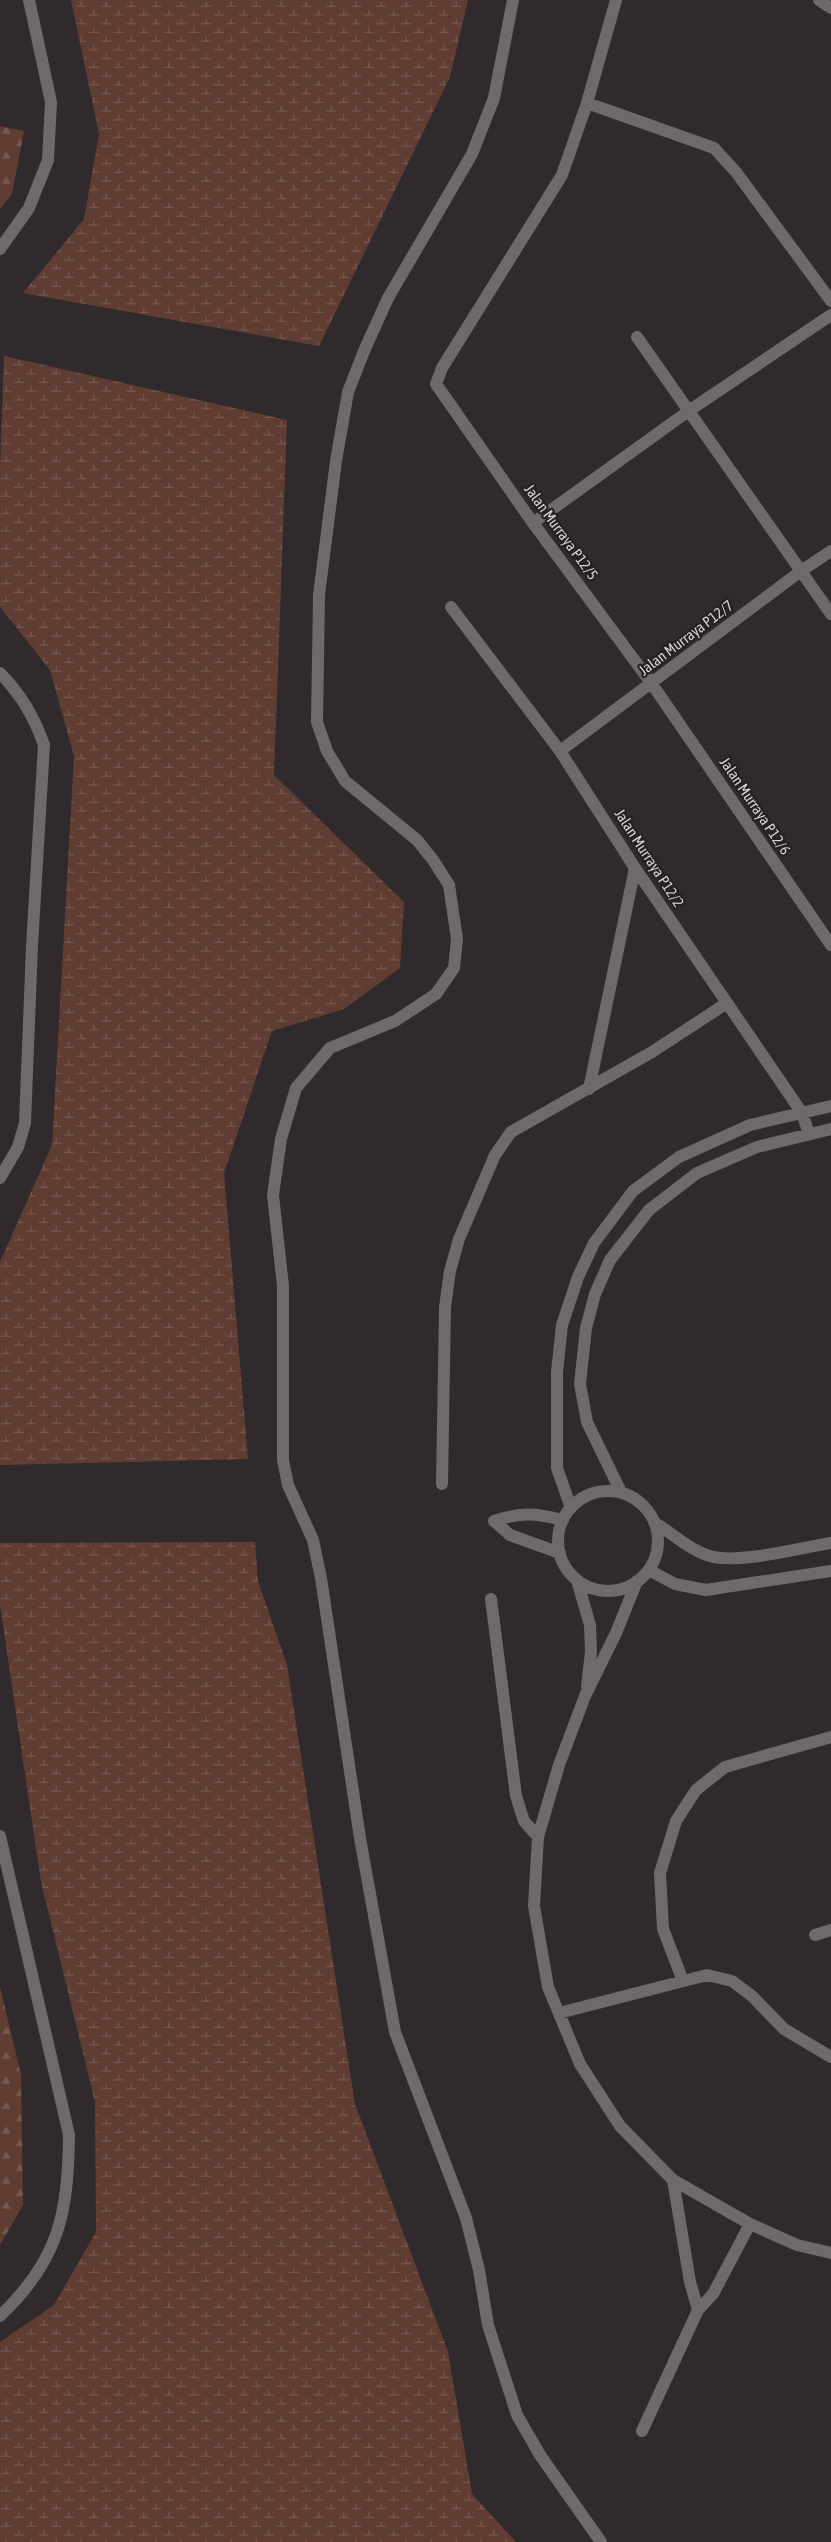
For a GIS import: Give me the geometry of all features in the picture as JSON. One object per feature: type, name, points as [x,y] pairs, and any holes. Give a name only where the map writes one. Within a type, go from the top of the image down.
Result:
[{"type":"street","points":[[0,249],[29,208],[48,160],[51,102],[29,0]]},
{"type":"street","points":[[512,0],[494,98],[472,154],[388,298],[348,392],[336,461],[319,595],[317,722],[327,752],[345,781],[417,840],[449,885],[457,939],[454,968],[436,994],[395,1021],[330,1048],[296,1088],[281,1139],[273,1195],[283,1286],[283,1460],[288,1485],[312,1540],[321,1578],[360,1838],[395,2032],[466,2218],[479,2270],[488,2325],[517,2415],[540,2455],[601,2542]]},
{"type":"street","points":[[616,0],[587,103],[714,148],[736,172],[831,301]]},
{"type":"street","points":[[819,0],[831,8]]},
{"type":"street","name":"Jalan Murraya P12/5","points":[[587,103],[562,175],[442,368],[436,384],[444,399],[533,523],[652,684]]},
{"type":"street","points":[[533,523],[690,410],[831,315]]},
{"type":"street","points":[[637,337],[669,386],[690,410],[831,614]]},
{"type":"street","name":"Jalan Murraya P12/7","points":[[560,751],[801,571],[831,551]]},
{"type":"street","name":"Jalan Murraya P12/2","points":[[451,607],[560,751],[635,868],[802,1113],[809,1134]]},
{"type":"street","points":[[0,672],[17,691],[35,718],[44,745],[32,946],[25,1123],[18,1147],[0,1178]]},
{"type":"street","name":"Jalan Murraya P12/6","points":[[652,684],[831,945]]},
{"type":"street","points":[[589,1089],[635,868]]},
{"type":"street","points":[[442,1484],[444,1306],[450,1271],[459,1239],[495,1155],[510,1132],[589,1089],[727,1003]]},
{"type":"street","points":[[570,1508],[557,1468],[557,1372],[562,1325],[578,1277],[594,1243],[633,1190],[679,1157],[750,1125],[831,1106]]},
{"type":"street","points":[[621,1492],[586,1422],[580,1384],[586,1328],[595,1294],[610,1260],[649,1210],[697,1173],[757,1147],[831,1129]]},
{"type":"street","points":[[654,1522],[658,1547],[649,1570],[637,1581],[626,1587],[601,1590],[577,1580],[566,1568],[560,1553],[558,1536],[563,1520],[570,1508],[581,1499],[607,1490],[621,1492],[641,1503],[654,1522],[694,1549],[713,1557],[735,1559],[831,1543]]},
{"type":"street","points":[[560,1553],[510,1535],[494,1521],[513,1514],[536,1513],[563,1520]]},
{"type":"street","points":[[649,1570],[675,1584],[706,1590],[831,1571]]},
{"type":"street","points":[[577,1580],[590,1625],[591,1652],[585,1696]]},
{"type":"street","points":[[637,1581],[616,1633],[585,1696],[559,1765],[538,1836],[534,1906],[548,1987],[580,2064],[620,2126],[672,2180],[750,2224],[797,2245],[831,2253]]},
{"type":"street","points":[[491,1599],[516,1796],[524,1821],[538,1836]]},
{"type":"street","points":[[683,1981],[663,1929],[660,1873],[676,1821],[696,1790],[725,1767],[831,1737]]},
{"type":"street","points":[[0,1836],[69,2135],[68,2181],[62,2222],[46,2259],[25,2293],[0,2316]]},
{"type":"street","points":[[815,1934],[831,1930]]},
{"type":"street","points":[[559,2013],[707,1975],[732,1981],[752,1996],[784,2030],[831,2057]]},
{"type":"street","points":[[672,2180],[690,2282],[698,2310]]},
{"type":"street","points":[[642,2431],[698,2310],[712,2294],[750,2224]]},
{"type":"green space","points":[[71,0],[468,0],[450,77],[319,346],[23,293],[84,219],[99,134]]},
{"type":"green space","points":[[0,126],[24,131],[12,194],[0,209]]},
{"type":"green space","points":[[4,356],[287,420],[274,775],[404,902],[400,968],[344,1009],[272,1031],[224,1173],[248,1459],[0,1465],[0,1262],[52,1145],[74,756],[50,670],[0,607],[0,470]]},
{"type":"green space","points":[[255,1542],[258,1581],[287,1665],[355,2104],[448,2352],[472,2494],[516,2542],[0,2542],[0,2342],[54,2305],[96,2232],[95,2102],[41,1882],[0,1605],[0,1543]]},
{"type":"green space","points":[[0,1987],[21,2075],[23,2205],[0,2245]]}]
